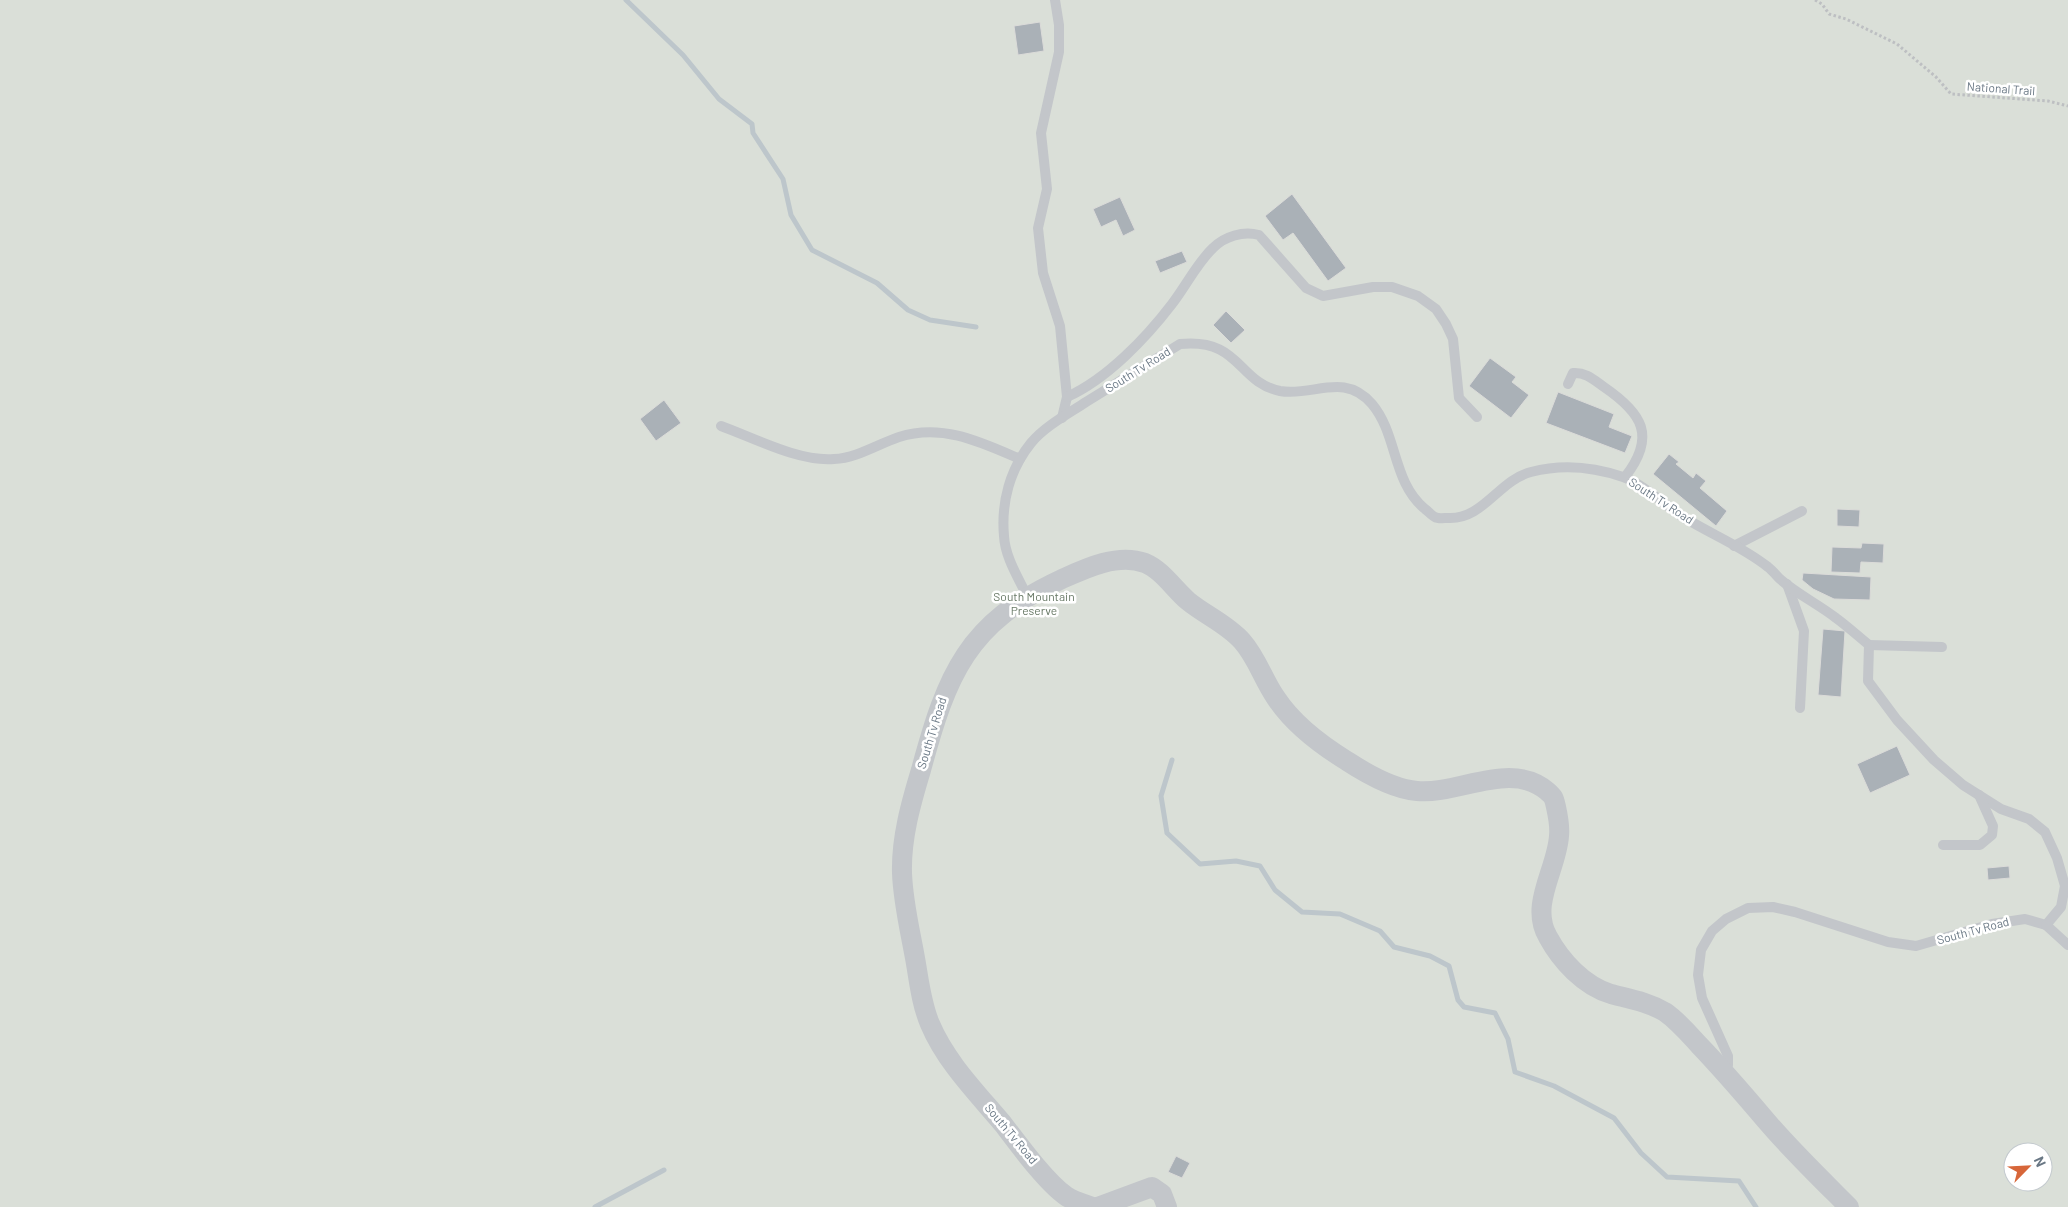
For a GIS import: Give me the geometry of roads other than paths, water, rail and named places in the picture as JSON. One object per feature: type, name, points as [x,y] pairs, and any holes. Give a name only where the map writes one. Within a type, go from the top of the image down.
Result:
[{"type":"street","name":"South Tv Road","points":[[1092,1207],[1067,1197],[1035,1164],[953,1064],[938,1040],[929,1022],[923,1002],[902,872],[903,845],[936,716],[949,682],[968,652],[989,626],[1027,596],[1074,574],[1106,562],[1126,560],[1144,563],[1157,570],[1186,599],[1239,637],[1253,655],[1276,698],[1289,715],[1307,732],[1348,762],[1402,789],[1433,792],[1497,779],[1533,783],[1545,789],[1553,798],[1560,833],[1541,906],[1542,925],[1547,936],[1576,972],[1594,988],[1638,1000],[1657,1008],[1676,1020],[1724,1071],[1785,1143],[1849,1207]]},
{"type":"street","points":[[1098,1207],[1152,1188],[1162,1194],[1166,1207]]},
{"type":"lane","points":[[1027,596],[1011,564],[1004,537],[1004,506],[1010,479],[1020,459],[1032,442],[1062,418],[1067,397],[1060,326],[1044,273],[1038,228],[1047,189],[1041,133],[1059,52],[1060,26],[1055,0]]},
{"type":"lane","points":[[1067,397],[1085,389],[1122,359],[1171,305],[1213,247],[1238,234],[1248,232],[1259,235],[1306,288],[1323,296],[1372,287],[1392,287],[1418,296],[1436,310],[1446,324],[1452,339],[1459,398],[1477,417]]},
{"type":"lane","name":"South Tv Road","points":[[1062,418],[1180,344],[1198,342],[1219,348],[1265,386],[1280,391],[1293,392],[1332,386],[1350,389],[1361,394],[1373,405],[1383,424],[1404,484],[1416,502],[1435,518],[1456,518],[1473,512],[1493,499],[1509,483],[1529,472],[1551,468],[1586,468],[1626,477],[1682,516],[1768,567],[1869,645]]},
{"type":"lane","points":[[1568,384],[1573,373],[1582,372],[1626,402],[1639,418],[1642,441],[1639,460],[1626,477]]},
{"type":"lane","points":[[721,426],[803,457],[834,460],[863,452],[900,437],[940,431],[977,440],[1020,459]]},
{"type":"lane","points":[[1734,546],[1802,511]]},
{"type":"lane","points":[[1788,584],[1804,630],[1800,708]]},
{"type":"lane","points":[[1942,648],[1869,645],[1868,682],[1898,720],[1934,760],[1963,785],[2000,808],[2028,819],[2046,832],[2057,858],[2065,886],[2061,907],[2046,925],[2068,945]]},
{"type":"lane","points":[[1943,846],[1980,845],[1992,836],[1993,826],[1979,795]]},
{"type":"lane","name":"South Tv Road","points":[[1724,1071],[1728,1065],[1728,1056],[1702,998],[1698,975],[1701,950],[1712,931],[1726,919],[1748,908],[1774,907],[1888,942],[1916,946],[1992,924],[2026,918],[2046,925]]},
{"type":"waterway","points":[[626,0],[683,55],[719,99],[752,124],[753,133],[783,179],[791,215],[812,250],[877,283],[908,310],[930,320],[976,327]]},
{"type":"waterway","points":[[1172,760],[1161,796],[1167,833],[1200,864],[1236,861],[1260,866],[1275,890],[1302,912],[1340,914],[1380,931],[1394,947],[1430,956],[1449,966],[1458,1000],[1464,1007],[1495,1013],[1508,1039],[1515,1072],[1554,1086],[1614,1118],[1641,1153],[1667,1177],[1739,1181],[1756,1207]]},
{"type":"waterway","points":[[595,1207],[664,1170]]},
{"type":"park label","name":"South Mountain Preserve","points":[[1034,604]]}]
